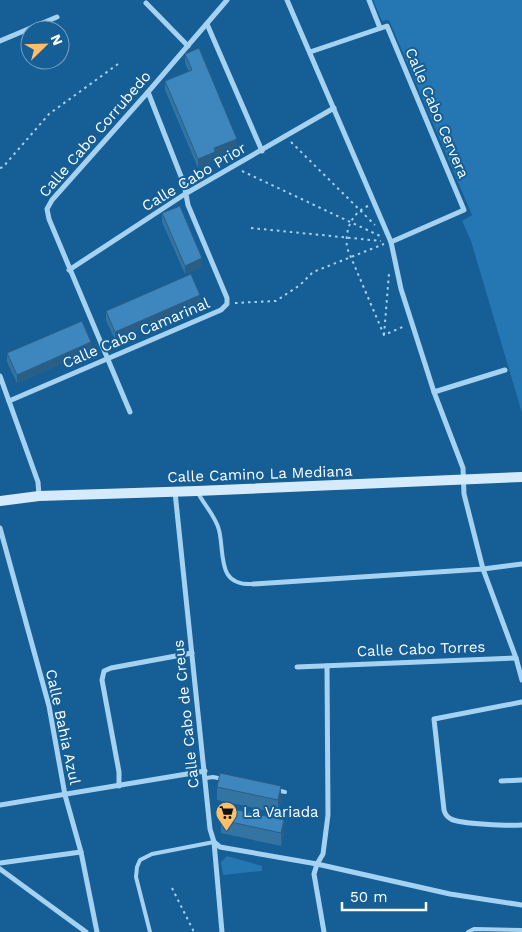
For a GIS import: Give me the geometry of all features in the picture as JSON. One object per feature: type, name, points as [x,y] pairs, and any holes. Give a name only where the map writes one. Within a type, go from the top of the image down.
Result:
[{"type":"street","name":"Calle Cabo Corrubedo","points":[[130,412],[47,214],[49,204],[227,0]]},
{"type":"street","points":[[287,0],[391,242],[401,289],[434,392],[463,468],[464,494],[483,569],[516,658],[522,680]]},
{"type":"street","points":[[310,52],[380,28],[369,0]]},
{"type":"street","points":[[146,3],[188,46]]},
{"type":"street","points":[[0,41],[57,17]]},
{"type":"street","points":[[207,24],[262,151]]},
{"type":"street","name":"Calle Cabo Cervera","points":[[380,28],[387,26],[464,210],[391,242]]},
{"type":"street","name":"Calle Cabo Camarinal","points":[[10,402],[221,310],[227,304],[227,298],[188,205],[184,184],[148,92]]},
{"type":"street","name":"Calle Cabo Prior","points":[[70,270],[185,194],[334,108]]},
{"type":"street","points":[[434,392],[505,370]]},
{"type":"street","points":[[0,376],[38,482],[39,496]]},
{"type":"street","name":"Calle Camino La Mediana","points":[[0,501],[39,496],[522,478]]},
{"type":"street","name":"Calle Cabo de Creus","points":[[175,492],[211,836],[214,842],[222,932]]},
{"type":"street","name":"Calle Bahia Azul","points":[[0,528],[49,706],[65,795],[81,852],[97,932]]},
{"type":"street","points":[[253,584],[483,569],[522,564]]},
{"type":"street","points":[[119,786],[102,680],[104,671],[111,668],[192,653]]},
{"type":"street","name":"Calle Cabo Torres","points":[[297,667],[516,658]]},
{"type":"street","points":[[324,932],[314,874],[323,854],[328,814],[327,666]]},
{"type":"street","points":[[522,702],[434,719],[444,810],[448,817],[455,821],[481,824],[522,825]]},
{"type":"street","points":[[0,805],[205,771]]},
{"type":"street","points":[[501,781],[522,780]]},
{"type":"street","points":[[214,842],[220,847],[317,864],[450,894],[522,904]]},
{"type":"street","points":[[0,863],[81,852]]},
{"type":"street","points":[[0,869],[86,932]]},
{"type":"lane","points":[[197,491],[214,517],[219,531],[222,559],[227,574],[239,583],[253,584]]},
{"type":"lane","points":[[206,778],[213,777],[231,781]]},
{"type":"lane","points":[[267,788],[285,792]]},
{"type":"lane","points":[[150,932],[136,877],[140,860],[152,854],[214,842]]},
{"type":"lane","points":[[468,932],[474,929],[522,930]]},
{"type":"path","points":[[0,168],[49,114],[118,64]]},
{"type":"path","points":[[286,137],[378,229]]},
{"type":"path","points":[[233,167],[351,221],[391,242]]},
{"type":"path","points":[[374,203],[355,214],[346,237],[348,248],[384,335]]},
{"type":"path","points":[[251,228],[391,242]]},
{"type":"path","points":[[227,304],[276,302],[300,285],[313,272],[391,242]]},
{"type":"path","points":[[384,335],[389,270]]},
{"type":"path","points":[[384,335],[412,323]]},
{"type":"path","points":[[172,888],[194,932]]},
{"type":"shaded area","points":[[373,0],[522,0],[522,413],[471,241],[462,221],[472,215],[389,20],[382,21]]},
{"type":"shaded area","points":[[227,856],[262,866],[262,871],[223,875],[221,862]]},
{"type":"building","points":[[199,48],[237,139],[214,148],[215,152],[198,159],[165,81],[192,70],[185,54]]},
{"type":"building","points":[[180,206],[202,258],[185,266],[162,213]]},
{"type":"building","points":[[191,274],[200,295],[115,332],[106,311]]},
{"type":"building","points":[[82,321],[91,342],[17,375],[7,353]]},
{"type":"building","points":[[220,773],[281,786],[278,800],[217,787]]},
{"type":"building","points":[[224,807],[284,820],[281,833],[221,820]]},
{"type":"place","name":"La Variada","points":[[227,831]]}]
